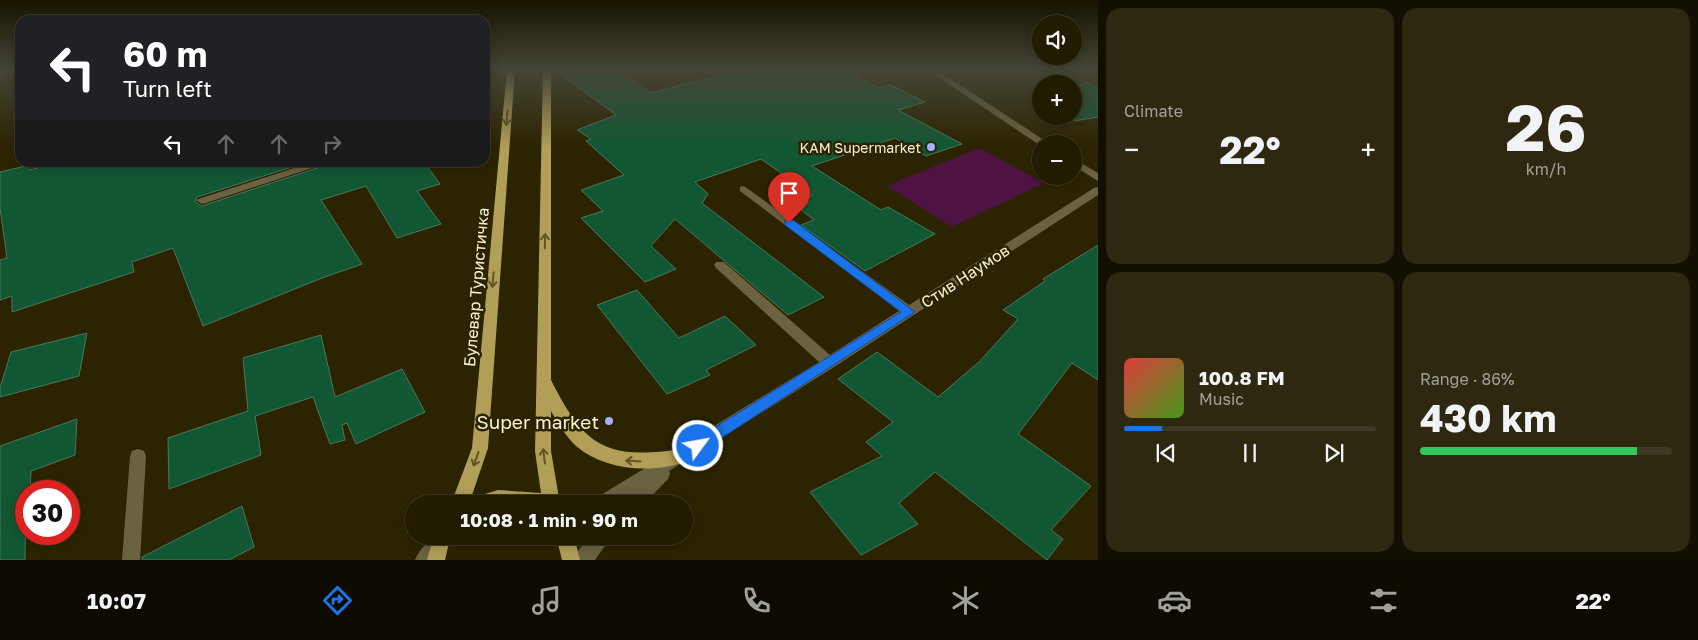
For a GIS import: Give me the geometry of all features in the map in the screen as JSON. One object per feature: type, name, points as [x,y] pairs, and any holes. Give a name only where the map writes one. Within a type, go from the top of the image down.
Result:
[{"type":"main road","name":"Булевар Туристичка","points":[[463,495],[480,448],[508,95]]},
{"type":"main road","points":[[547,95],[542,451],[549,495]]},
{"type":"main road","points":[[543,377],[555,407],[571,431],[596,452],[618,460],[649,462],[682,456]]},
{"type":"main road","points":[[568,545],[571,560]]},
{"type":"street","points":[[969,95],[1032,136]]},
{"type":"street","points":[[202,201],[309,167]]},
{"type":"street","points":[[1082,167],[1098,178]]},
{"type":"street","points":[[744,189],[909,312]]},
{"type":"street","name":"Стив Наумов","points":[[617,495],[829,363],[1098,190]]},
{"type":"street","points":[[720,265],[829,363]]},
{"type":"street","points":[[132,560],[138,456]]},
{"type":"street","points":[[641,495],[682,456]]},
{"type":"street","points":[[583,560],[596,545]]},
{"type":"street","points":[[424,560],[440,547]]},
{"type":"shaded area","points":[[979,148],[1032,177],[1032,185],[1040,185],[952,227],[887,186]]},
{"type":"building","points":[[589,95],[911,95],[925,102],[898,110],[962,144],[926,156],[895,138],[812,166],[881,210],[888,207],[935,234],[865,271],[801,225],[814,220],[791,202],[813,195],[761,159],[695,182],[708,194],[702,203],[824,297],[788,315],[675,219],[651,246],[676,269],[645,282],[581,218],[603,211],[581,190],[624,175],[586,141],[591,139],[577,130],[616,115]]},
{"type":"building","points":[[1082,95],[1098,95],[1098,117],[1082,120]]},
{"type":"building","points":[[21,167],[30,167],[30,170],[41,167],[292,167],[197,197],[195,202],[202,206],[320,167],[428,167],[440,184],[417,191],[441,224],[397,238],[366,186],[321,200],[362,264],[203,326],[173,248],[132,262],[134,272],[12,312],[12,296],[0,300],[0,260],[7,258],[0,208],[0,172]]},
{"type":"building","points":[[1098,245],[1098,380],[1072,363],[1018,434],[1091,486],[1051,530],[1063,539],[1047,560],[935,472],[899,503],[918,524],[861,555],[810,492],[882,456],[866,442],[893,422],[838,379],[877,352],[938,397],[979,362],[1018,319],[1003,310],[1045,281],[1043,279]]},
{"type":"building","points":[[637,290],[679,338],[725,316],[756,345],[706,370],[710,375],[667,394],[597,305]]},
{"type":"building","points":[[87,333],[79,376],[0,397],[0,388],[11,352]]},
{"type":"building","points":[[321,335],[335,397],[402,369],[425,412],[356,444],[347,423],[342,425],[345,440],[330,444],[313,397],[255,416],[261,455],[169,489],[168,438],[248,411],[243,358]]},
{"type":"building","points":[[77,419],[75,455],[31,471],[31,480],[15,480],[15,545],[25,545],[25,560],[0,560],[0,446]]},
{"type":"building","points":[[242,506],[254,547],[229,560],[142,560],[142,557]]},
{"type":"place","name":"KAM Supermarket","points":[[931,147]]},
{"type":"place","name":"Super market","points":[[609,421]]},
{"type":"route","points":[[698,446],[909,312],[789,223]]}]
